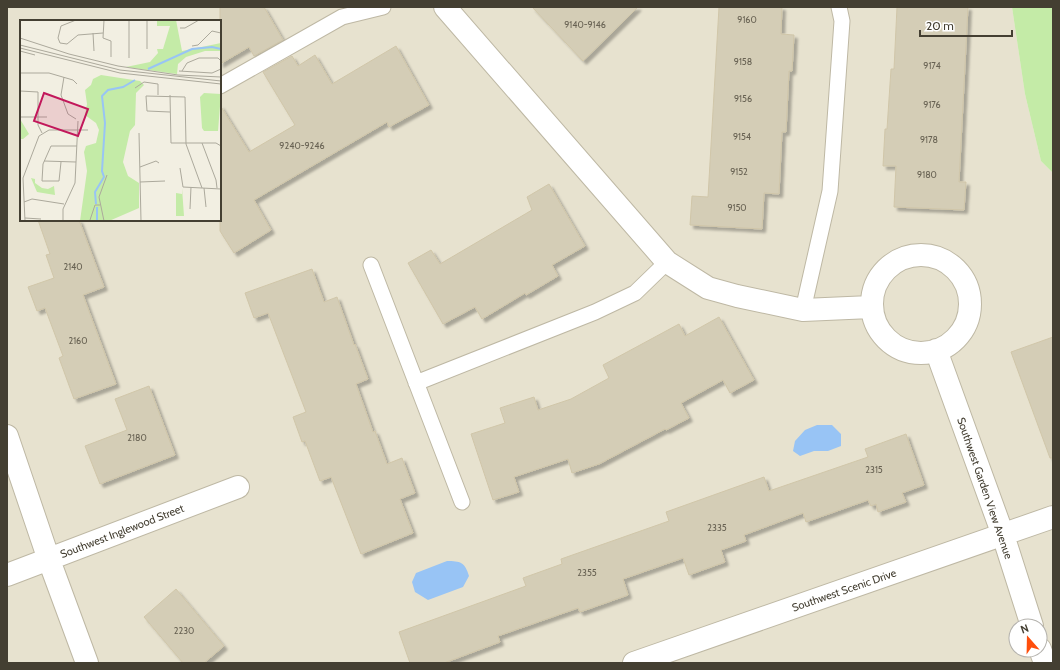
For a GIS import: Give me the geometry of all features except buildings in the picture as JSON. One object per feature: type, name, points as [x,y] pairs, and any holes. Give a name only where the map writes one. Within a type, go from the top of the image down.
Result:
[{"type":"street","points":[[445,7],[667,262],[708,288],[737,296],[803,310],[871,307]]},
{"type":"street","points":[[922,254],[938,257],[952,266],[963,278],[969,293],[970,309],[966,325],[956,338],[944,348],[936,350],[928,353],[912,353],[896,347],[883,336],[875,322],[871,307],[873,291],[880,276],[891,264],[906,257],[922,254]]},
{"type":"street","name":"Southwest Garden View Avenue","points":[[936,350],[1003,535],[1029,618]]},
{"type":"street","points":[[7,436],[49,560],[87,663]]},
{"type":"street","name":"Southwest Inglewood Street","points":[[7,575],[238,487]]},
{"type":"street","name":"Southwest Scenic Drive","points":[[634,663],[1053,517]]},
{"type":"lane","points":[[221,85],[345,12],[383,7]]},
{"type":"lane","points":[[803,310],[830,191],[842,21],[839,7]]},
{"type":"lane","points":[[416,383],[595,312],[635,293],[667,262]]},
{"type":"lane","points":[[371,265],[462,502]]},
{"type":"shaded area","points":[[7,7],[1012,7],[1025,94],[1041,161],[1053,173],[1053,663],[7,663]]},
{"type":"green space","points":[[1012,7],[1053,7],[1053,173],[1041,161],[1025,94]]},
{"type":"water","points":[[817,425],[832,425],[841,434],[841,446],[828,451],[814,451],[800,456],[793,451],[795,441],[805,430]]},
{"type":"water","points":[[447,561],[459,562],[466,568],[469,576],[463,587],[428,600],[415,592],[412,582],[416,573]]}]
